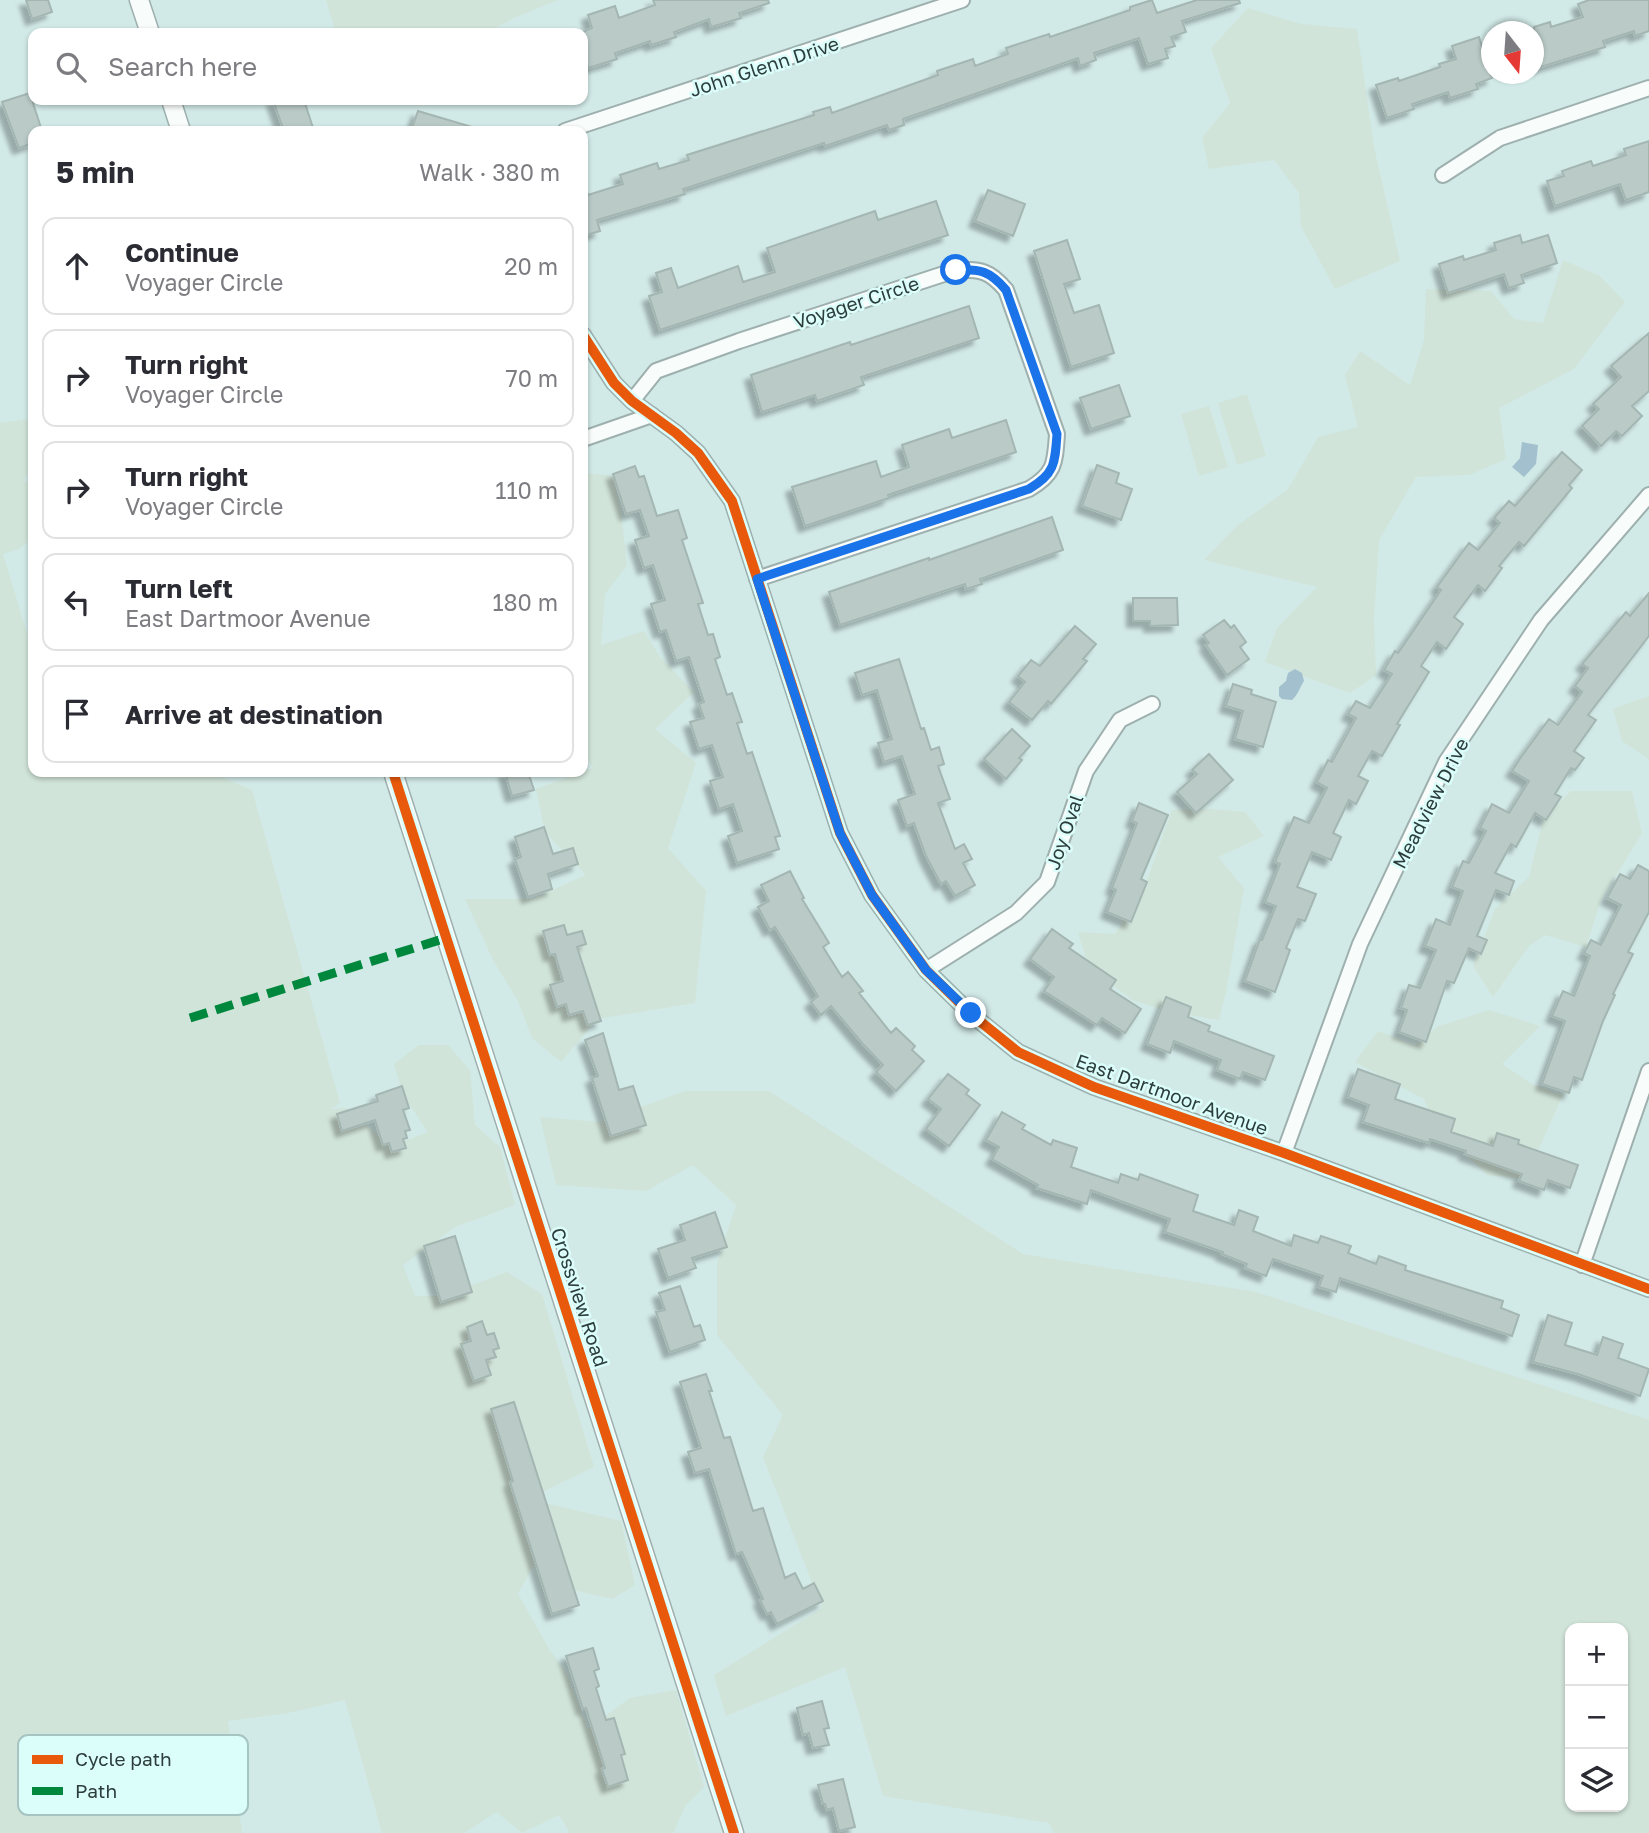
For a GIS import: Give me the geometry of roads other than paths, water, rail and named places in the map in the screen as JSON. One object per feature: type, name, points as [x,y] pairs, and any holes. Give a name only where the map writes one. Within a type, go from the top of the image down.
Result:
[{"type":"street","points":[[139,0],[148,28]]},
{"type":"street","name":"John Glenn Drive","points":[[580,126],[962,0]]},
{"type":"street","points":[[1443,175],[1500,138],[1649,88]]},
{"type":"street","points":[[173,105],[180,126]]},
{"type":"street","name":"Voyager Circle","points":[[632,401],[656,371],[956,270],[976,269],[995,276],[1006,290],[1057,434],[1055,458],[1045,480],[1029,489],[757,579]]},
{"type":"street","name":"East Dartmoor Avenue","points":[[588,343],[614,383],[632,401],[698,453],[732,501],[840,833],[872,895],[926,970],[971,1013],[1018,1052],[1094,1087],[1284,1153],[1649,1289]]},
{"type":"street","points":[[588,437],[652,415]]},
{"type":"street","name":"Meadview Drive","points":[[1284,1153],[1360,944],[1446,762],[1541,620],[1649,495]]},
{"type":"street","name":"Joy Oval","points":[[926,970],[1016,913],[1047,881],[1086,771],[1120,720],[1152,704]]},
{"type":"street","name":"Crossview Road","points":[[395,777],[734,1833]]},
{"type":"street","points":[[1582,1265],[1649,1071]]},
{"type":"water","points":[[1522,442],[1538,445],[1536,464],[1524,477],[1512,467],[1520,458]]},
{"type":"water","points":[[1295,669],[1302,673],[1304,681],[1292,700],[1282,699],[1279,696],[1279,687],[1286,681],[1288,673]]}]
